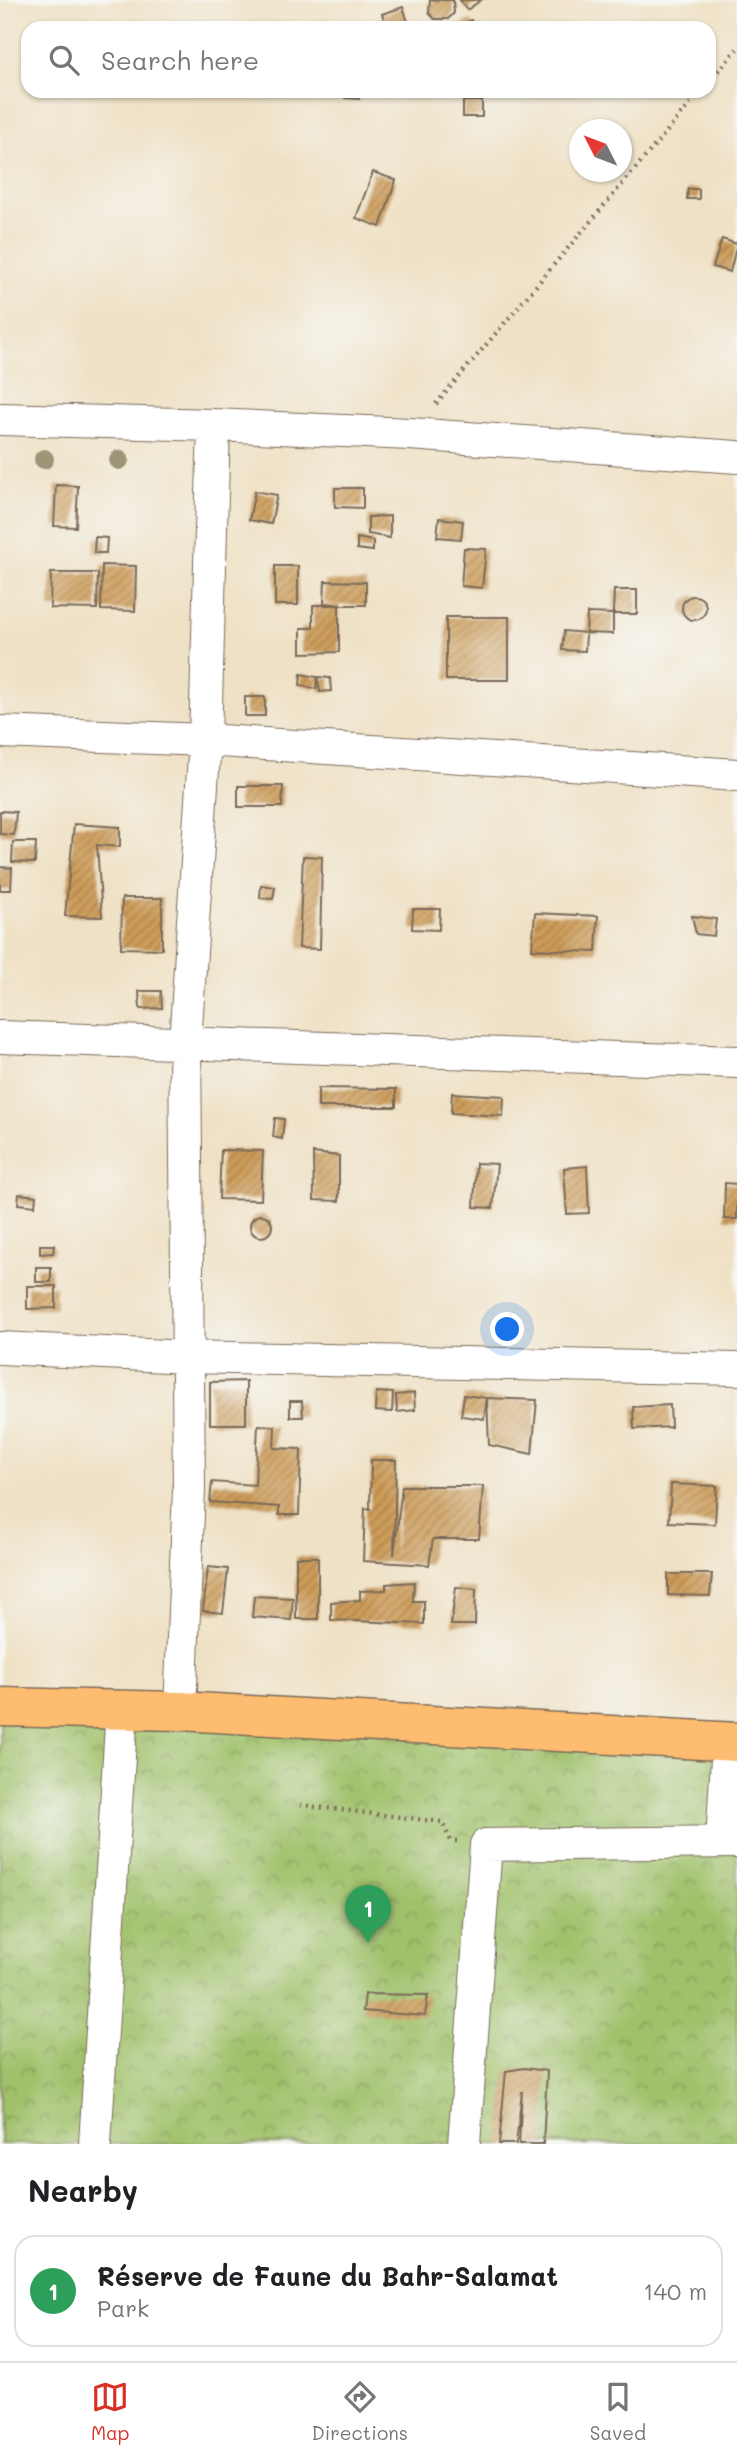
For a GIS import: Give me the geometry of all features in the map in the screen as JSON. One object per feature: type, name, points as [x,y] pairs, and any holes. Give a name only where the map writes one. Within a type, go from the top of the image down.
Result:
[{"type":"main road","points":[[0,1707],[180,1711],[732,1742]]},
{"type":"street","points":[[0,419],[410,434],[737,457]]},
{"type":"street","points":[[180,1711],[189,1489],[185,1043],[205,740],[214,425]]},
{"type":"street","points":[[0,732],[205,740],[737,775]]},
{"type":"street","points":[[0,1037],[737,1062]]},
{"type":"street","points":[[0,1348],[188,1357],[737,1369]]},
{"type":"street","points":[[94,2144],[122,1709]]},
{"type":"street","points":[[464,2144],[486,1845],[729,1842],[732,1742]]},
{"type":"path","points":[[716,74],[737,50]]},
{"type":"path","points":[[410,434],[695,98]]},
{"type":"path","points":[[300,1805],[442,1822],[451,1841],[486,1845]]},
{"type":"green space","points":[[0,1707],[737,1741],[737,2144],[0,2144]]},
{"type":"building","points":[[430,0],[453,0],[454,13],[448,19],[435,19],[429,13]]},
{"type":"building","points":[[460,0],[481,0],[467,10]]},
{"type":"building","points":[[403,7],[408,21],[384,21],[382,14]]},
{"type":"building","points":[[463,101],[482,101],[482,117],[463,117]]},
{"type":"building","points":[[373,172],[396,180],[380,227],[356,218]]},
{"type":"building","points":[[688,189],[699,189],[699,199],[687,199]]},
{"type":"building","points":[[722,239],[737,244],[730,272],[713,267]]},
{"type":"building","points":[[56,485],[78,486],[76,527],[54,526]]},
{"type":"building","points":[[335,488],[363,488],[363,508],[335,507]]},
{"type":"building","points":[[255,491],[277,495],[271,524],[249,520]]},
{"type":"building","points":[[390,516],[390,538],[368,534],[368,517]]},
{"type":"building","points":[[439,518],[463,521],[461,539],[437,537]]},
{"type":"building","points":[[95,537],[107,538],[106,553],[94,553]]},
{"type":"building","points":[[357,538],[373,541],[373,551],[357,549]]},
{"type":"building","points":[[464,548],[486,549],[482,588],[461,586]]},
{"type":"building","points":[[102,565],[136,566],[135,611],[101,610]]},
{"type":"building","points":[[275,566],[298,566],[298,605],[275,605]]},
{"type":"building","points":[[51,573],[98,573],[97,609],[50,608]]},
{"type":"building","points":[[325,581],[366,582],[366,605],[324,603]]},
{"type":"building","points":[[614,590],[637,590],[637,614],[613,614]]},
{"type":"building","points":[[694,596],[702,600],[706,608],[702,616],[694,620],[686,616],[682,608],[686,600]]},
{"type":"building","points":[[313,605],[339,605],[339,652],[301,653],[301,628],[313,628]]},
{"type":"building","points":[[587,613],[613,614],[613,634],[586,633]]},
{"type":"building","points":[[446,617],[509,617],[509,680],[446,680]]},
{"type":"building","points":[[564,631],[586,633],[585,651],[562,650]]},
{"type":"building","points":[[301,674],[317,677],[316,689],[300,685]]},
{"type":"building","points":[[317,677],[330,678],[331,691],[320,692]]},
{"type":"building","points":[[245,697],[265,697],[265,716],[245,716]]},
{"type":"building","points":[[238,786],[283,786],[282,807],[238,807]]},
{"type":"building","points":[[0,811],[16,812],[14,835],[0,834]]},
{"type":"building","points":[[74,824],[120,827],[120,847],[97,845],[102,917],[65,916]]},
{"type":"building","points":[[13,842],[36,842],[35,863],[12,862]]},
{"type":"building","points":[[303,856],[322,857],[320,949],[299,948]]},
{"type":"building","points":[[0,867],[12,868],[11,890],[0,890]]},
{"type":"building","points":[[261,885],[275,887],[273,899],[260,898]]},
{"type":"building","points":[[122,898],[162,898],[162,949],[121,948]]},
{"type":"building","points":[[413,909],[440,909],[439,930],[412,929]]},
{"type":"building","points":[[535,913],[598,916],[596,952],[532,949]]},
{"type":"building","points":[[692,916],[716,919],[714,936],[696,934]]},
{"type":"building","points":[[139,991],[161,991],[162,1008],[140,1009]]},
{"type":"building","points":[[318,1088],[396,1089],[396,1107],[318,1107]]},
{"type":"building","points":[[452,1093],[504,1096],[503,1116],[451,1113]]},
{"type":"building","points":[[275,1118],[284,1119],[282,1139],[273,1137]]},
{"type":"building","points":[[221,1150],[263,1151],[261,1200],[219,1199]]},
{"type":"building","points":[[313,1153],[339,1156],[339,1201],[314,1200]]},
{"type":"building","points":[[476,1163],[497,1164],[493,1208],[474,1207]]},
{"type":"building","points":[[587,1166],[589,1213],[567,1214],[564,1168]]},
{"type":"building","points":[[725,1183],[737,1184],[737,1219],[724,1219]]},
{"type":"building","points":[[19,1194],[36,1196],[35,1206],[18,1204]]},
{"type":"building","points":[[261,1215],[269,1218],[272,1226],[269,1234],[261,1237],[253,1234],[250,1226],[253,1218]]},
{"type":"building","points":[[40,1245],[54,1245],[53,1253],[40,1254]]},
{"type":"building","points":[[36,1267],[51,1267],[51,1282],[36,1282]]},
{"type":"building","points":[[27,1286],[56,1286],[56,1308],[27,1309]]},
{"type":"building","points":[[246,1381],[246,1424],[210,1424],[210,1382]]},
{"type":"building","points":[[376,1392],[393,1393],[392,1412],[375,1411]]},
{"type":"building","points":[[414,1393],[415,1410],[397,1412],[396,1395]]},
{"type":"building","points":[[464,1395],[487,1398],[484,1419],[461,1416]]},
{"type":"building","points":[[487,1398],[537,1400],[532,1454],[489,1445]]},
{"type":"building","points":[[290,1401],[302,1401],[303,1417],[290,1417]]},
{"type":"building","points":[[670,1405],[671,1427],[634,1429],[633,1407]]},
{"type":"building","points":[[258,1425],[275,1426],[274,1448],[301,1449],[299,1515],[279,1515],[279,1507],[210,1502],[212,1482],[255,1485]]},
{"type":"building","points":[[371,1460],[396,1460],[394,1555],[402,1486],[483,1486],[479,1539],[433,1539],[429,1565],[363,1561],[365,1508],[370,1509]]},
{"type":"building","points":[[671,1484],[717,1486],[715,1524],[669,1522]]},
{"type":"building","points":[[296,1557],[318,1557],[318,1619],[296,1619]]},
{"type":"building","points":[[208,1567],[228,1569],[223,1613],[203,1611]]},
{"type":"building","points":[[668,1574],[712,1574],[710,1596],[668,1595]]},
{"type":"building","points":[[414,1582],[413,1601],[424,1601],[424,1624],[331,1620],[331,1602],[360,1600],[360,1591],[386,1590],[386,1584]]},
{"type":"building","points":[[456,1587],[476,1589],[475,1625],[451,1625]]},
{"type":"building","points":[[254,1596],[293,1598],[291,1620],[252,1617]]},
{"type":"building","points":[[365,1994],[428,1995],[425,2016],[363,2011]]},
{"type":"building","points":[[524,2068],[547,2071],[543,2144],[519,2144],[522,2091],[516,2144],[499,2144],[506,2071]]},
{"type":"place","name":"Réserve de Faune du Bahr-Salamat","points":[[368,1943]]}]
